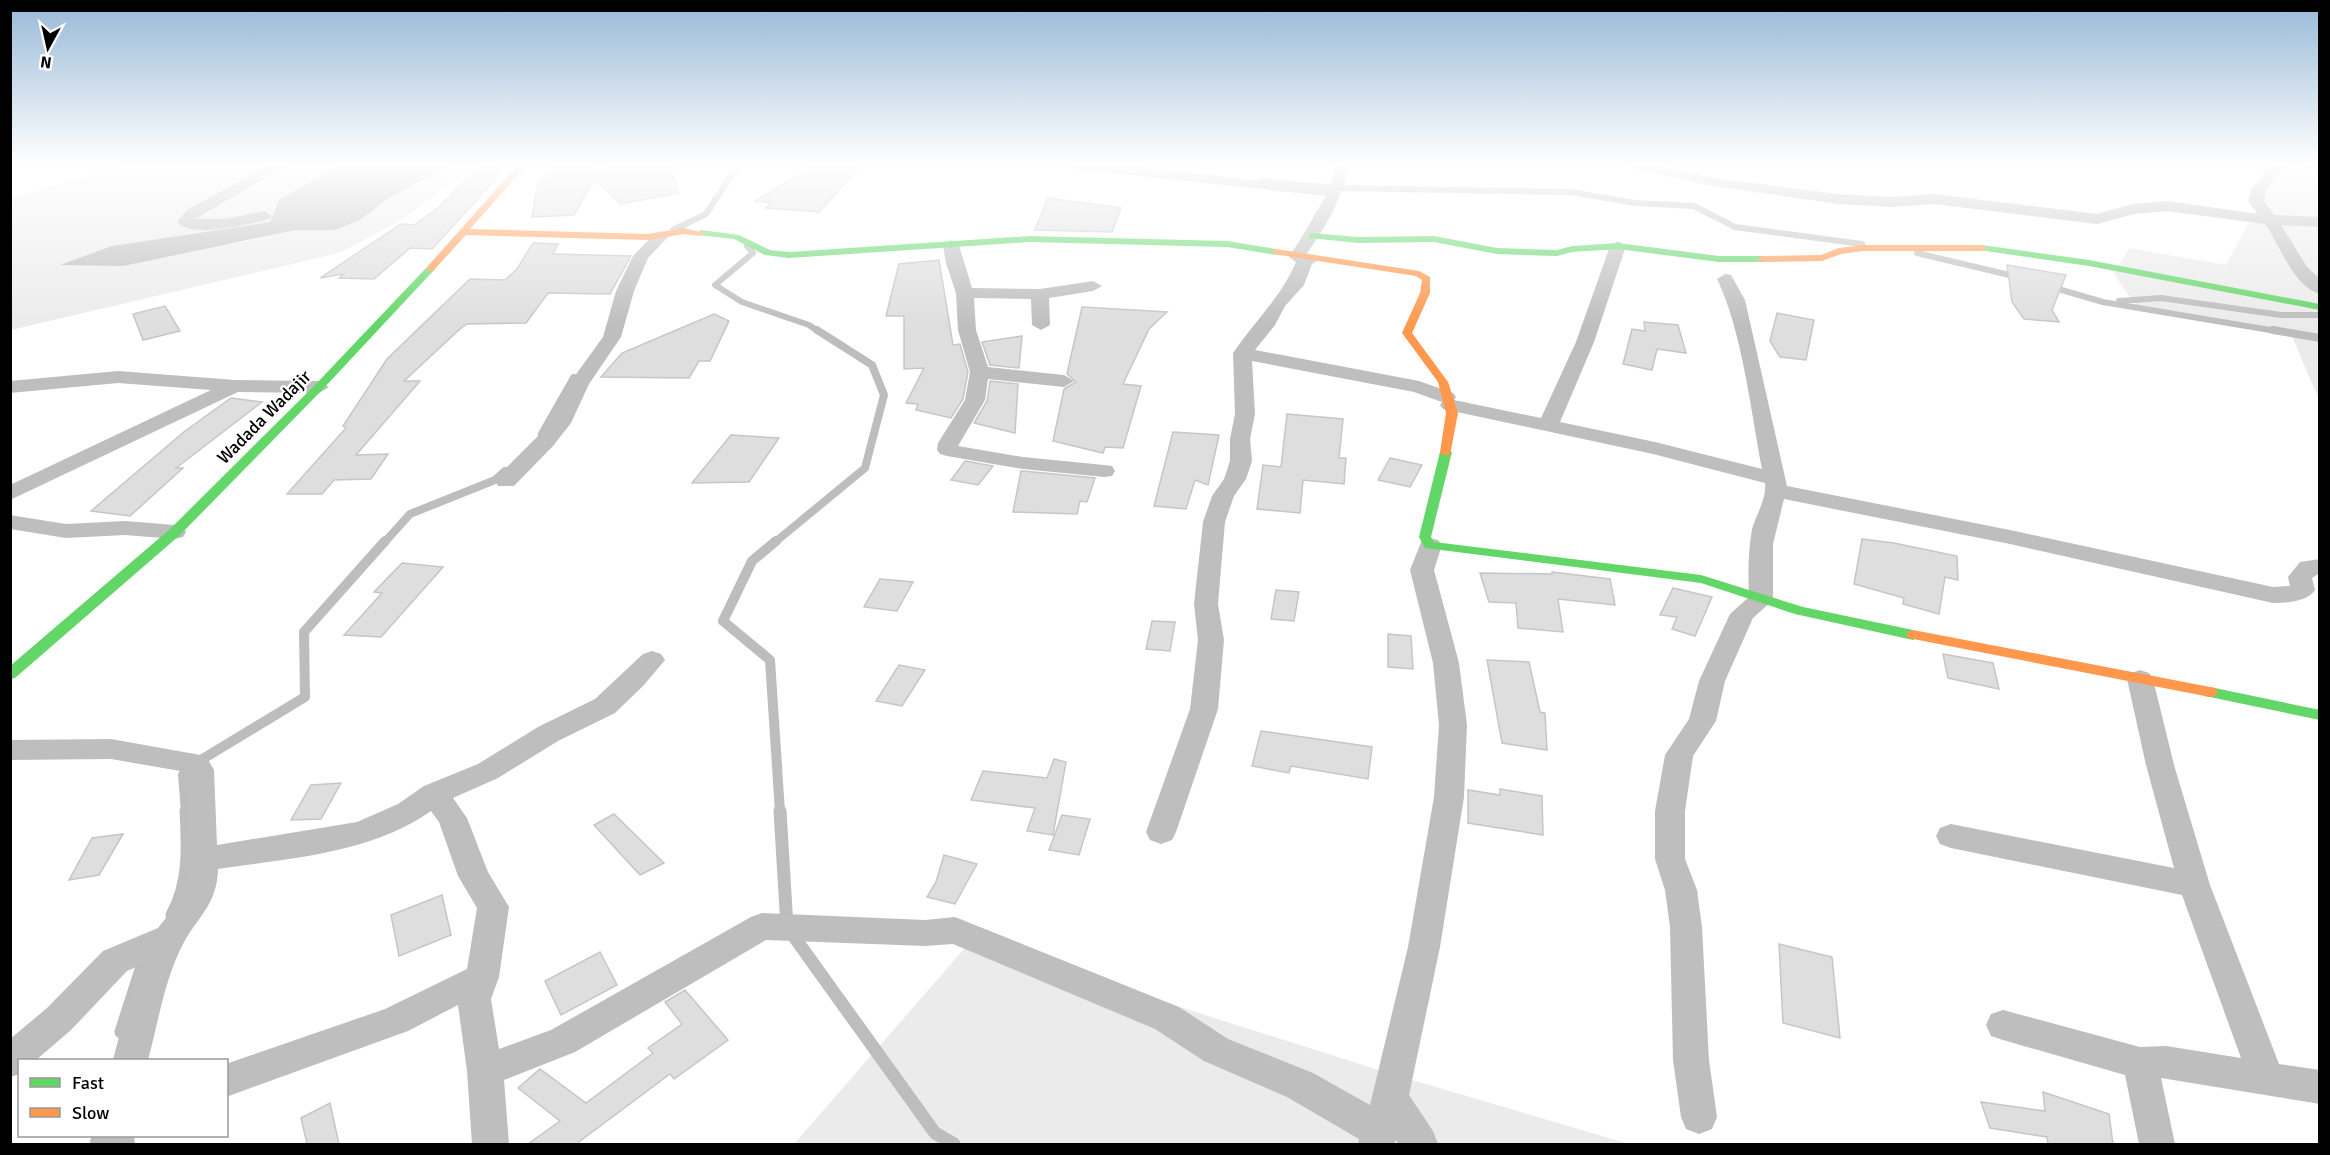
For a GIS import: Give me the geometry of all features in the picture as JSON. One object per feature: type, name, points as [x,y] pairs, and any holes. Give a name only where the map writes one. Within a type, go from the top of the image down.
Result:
[{"type":"street","points":[[187,219],[185,222],[202,226],[222,225],[250,219]]},
{"type":"street","name":"Wadada Wadajir","points":[[10,674],[175,532],[319,387],[476,219]]},
{"type":"street","points":[[1161,832],[1204,709],[1211,640],[1206,604],[1215,522],[1223,496],[1234,479],[1241,461],[1240,439],[1245,414],[1242,353],[1269,321],[1277,304],[1295,285],[1312,236],[1322,219]]},
{"type":"street","points":[[2260,219],[2319,222]]},
{"type":"street","points":[[2268,220],[2279,232],[2300,270],[2319,289]]},
{"type":"street","points":[[465,232],[661,236],[684,231],[736,237],[768,253],[789,255],[1030,239],[1227,244],[1260,247],[1305,258],[1398,270],[1419,274],[1427,279],[1427,294],[1407,327],[1407,333],[1443,382],[1451,423],[1444,465],[1425,537],[1430,545],[1422,570],[1446,663],[1453,725],[1449,797],[1424,947],[1382,1124]]},
{"type":"street","points":[[506,481],[561,423],[579,384],[612,337],[625,291],[641,256],[661,236]]},
{"type":"street","points":[[1312,236],[1358,240],[1434,239],[1509,252],[1557,253],[1572,249],[1618,246],[1707,258],[1794,260],[1822,258],[1839,251],[1863,248],[1983,248],[2089,263],[2319,307]]},
{"type":"street","points":[[951,245],[954,263],[965,293],[967,330],[980,372],[975,400],[948,443],[947,450],[1023,463],[1104,471]]},
{"type":"street","points":[[1549,424],[1585,342],[1618,246]]},
{"type":"street","points":[[1725,279],[1736,300],[1743,327],[1769,443],[1775,485],[1765,515],[1759,552],[1761,600]]},
{"type":"street","points":[[965,293],[1040,294],[1093,286]]},
{"type":"street","points":[[1040,294],[1041,325]]},
{"type":"street","points":[[1242,353],[1419,387],[1448,401],[1549,424],[1775,485],[2273,595],[2287,595],[2303,590],[2301,578],[2304,572],[2308,567],[2319,566]]},
{"type":"street","points":[[980,372],[1064,381]]},
{"type":"street","points":[[10,387],[118,377],[235,386],[319,387]]},
{"type":"street","points":[[10,494],[235,386]]},
{"type":"street","points":[[10,522],[66,531],[125,528],[175,532]]},
{"type":"street","points":[[1430,545],[1701,579],[1721,583],[1761,600],[1885,632],[2049,659],[2140,680],[2319,715]]},
{"type":"street","points":[[1699,1117],[1690,1060],[1690,987],[1686,927],[1681,890],[1671,860],[1670,811],[1678,755],[1702,721],[1712,681],[1742,614],[1761,600]]},
{"type":"street","points":[[203,859],[312,843],[363,832],[408,812],[434,795],[488,771],[548,734],[605,706],[634,681],[652,660]]},
{"type":"street","points":[[2140,680],[2160,765],[2194,885],[2266,1077]]},
{"type":"street","points":[[10,750],[123,750],[196,763],[200,770],[203,872],[194,905],[169,938],[144,1006],[131,1059]]},
{"type":"street","points":[[434,795],[452,818],[474,876],[493,907],[482,977],[474,999],[485,1071],[491,1144]]},
{"type":"street","points":[[1951,836],[2194,885]]},
{"type":"street","points":[[485,1071],[563,1041],[687,967],[762,926],[925,933],[955,930],[1167,1018],[1216,1050],[1300,1085],[1420,1144]]},
{"type":"street","points":[[10,1061],[59,1019],[115,961],[169,938]]},
{"type":"street","points":[[228,1080],[396,1020],[482,977]]},
{"type":"street","points":[[2003,1025],[2140,1063],[2166,1062],[2319,1087]]},
{"type":"street","points":[[2140,1063],[2157,1144]]},
{"type":"shaded area","points":[[11,219],[271,219],[270,222],[112,246],[238,243],[361,219],[403,219],[339,253],[11,330]]},
{"type":"shaded area","points":[[271,219],[361,219],[335,230],[296,230],[123,266],[60,265],[112,246],[270,222]]},
{"type":"shaded area","points":[[2251,219],[2319,219],[2319,400],[2291,334],[2137,307],[2114,274],[2129,248],[2226,265]]},
{"type":"shaded area","points":[[971,941],[1385,1072],[1629,1144],[794,1144]]},
{"type":"building","points":[[422,219],[459,219],[432,249],[410,248],[374,279],[339,278],[344,274],[320,278],[401,224],[414,225]]},
{"type":"building","points":[[1040,219],[1117,219],[1112,232],[1035,230]]},
{"type":"building","points":[[533,243],[558,244],[553,254],[631,256],[610,294],[548,293],[526,323],[467,324],[461,328],[404,381],[420,381],[356,455],[388,454],[371,479],[334,480],[322,494],[287,494],[346,428],[343,426],[387,359],[470,279],[505,280],[517,269]]},
{"type":"building","points":[[939,260],[953,345],[960,344],[968,372],[963,399],[951,418],[916,410],[918,404],[906,403],[924,368],[904,369],[904,316],[886,316],[899,264]]},
{"type":"building","points":[[2007,265],[2066,275],[2052,310],[2059,322],[2024,319],[2012,302]]},
{"type":"building","points":[[165,306],[180,331],[143,340],[133,314]]},
{"type":"building","points":[[1082,307],[1167,312],[1149,329],[1123,384],[1141,386],[1123,448],[1105,447],[1103,453],[1053,441],[1064,389],[1076,382],[1067,374]]},
{"type":"building","points":[[1777,313],[1814,320],[1806,360],[1780,357],[1770,341]]},
{"type":"building","points":[[714,314],[729,321],[710,361],[699,361],[689,378],[601,377],[622,353]]},
{"type":"building","points":[[1644,322],[1678,325],[1686,353],[1657,349],[1652,370],[1623,364],[1632,329],[1645,331]]},
{"type":"building","points":[[1022,336],[1019,368],[990,365],[982,342]]},
{"type":"building","points":[[990,381],[1018,384],[1015,433],[974,423],[987,401]]},
{"type":"building","points":[[231,398],[262,402],[176,468],[183,468],[130,516],[91,511],[185,431]]},
{"type":"building","points":[[1287,414],[1343,419],[1339,458],[1346,458],[1344,484],[1303,480],[1300,513],[1257,509],[1263,465],[1281,467]]},
{"type":"building","points":[[1173,432],[1219,435],[1208,485],[1195,480],[1186,509],[1154,506]]},
{"type":"building","points":[[731,435],[779,438],[749,482],[692,483]]},
{"type":"building","points":[[1390,458],[1422,465],[1410,487],[1378,480]]},
{"type":"building","points":[[965,461],[993,466],[978,485],[951,480]]},
{"type":"building","points":[[1021,471],[1095,478],[1087,502],[1080,501],[1077,514],[1013,512]]},
{"type":"building","points":[[1862,539],[1957,556],[1958,580],[1945,577],[1939,614],[1903,604],[1904,598],[1854,584]]},
{"type":"building","points":[[402,563],[443,567],[381,637],[344,635],[382,593],[374,592]]},
{"type":"building","points":[[1552,572],[1610,579],[1615,605],[1558,599],[1563,632],[1518,628],[1516,603],[1489,602],[1480,573],[1552,574]]},
{"type":"building","points":[[880,579],[913,582],[897,611],[864,607]]},
{"type":"building","points":[[1673,588],[1712,597],[1695,636],[1672,629],[1677,617],[1660,615]]},
{"type":"building","points":[[1276,590],[1299,592],[1294,621],[1271,619]]},
{"type":"building","points":[[1152,621],[1175,622],[1170,651],[1146,649]]},
{"type":"building","points":[[1388,634],[1411,636],[1413,669],[1388,667]]},
{"type":"building","points":[[1943,654],[1993,663],[1999,689],[1948,678]]},
{"type":"building","points":[[1487,660],[1529,662],[1540,712],[1545,713],[1547,750],[1502,743]]},
{"type":"building","points":[[899,665],[925,670],[902,706],[876,701]]},
{"type":"building","points":[[1261,731],[1372,747],[1368,779],[1291,766],[1289,773],[1252,766]]},
{"type":"building","points":[[1054,759],[1066,762],[1053,835],[1027,831],[1035,808],[971,800],[983,771],[1047,778]]},
{"type":"building","points":[[341,783],[321,819],[291,820],[311,785]]},
{"type":"building","points":[[1500,789],[1542,796],[1543,835],[1468,823],[1468,790],[1500,795]]},
{"type":"building","points":[[614,814],[664,863],[640,875],[594,825]]},
{"type":"building","points":[[1062,815],[1090,819],[1079,855],[1049,850]]},
{"type":"building","points":[[123,834],[99,875],[69,880],[92,838]]},
{"type":"building","points":[[944,855],[977,864],[955,904],[927,897],[936,882]]},
{"type":"building","points":[[442,895],[451,935],[399,956],[391,915]]},
{"type":"building","points":[[1779,944],[1832,957],[1840,1038],[1783,1023]]},
{"type":"building","points":[[600,952],[617,985],[561,1015],[545,981]]},
{"type":"building","points":[[685,990],[728,1040],[674,1079],[670,1074],[576,1144],[528,1144],[560,1121],[518,1088],[540,1069],[586,1103],[653,1053],[648,1048],[682,1024],[665,1002]]},
{"type":"building","points":[[2043,1092],[2109,1114],[2113,1144],[2048,1144],[2047,1137],[1990,1128],[1981,1102],[2045,1111]]},
{"type":"building","points":[[330,1103],[339,1144],[307,1144],[301,1118]]},
{"type":"waterway","points":[[673,230],[696,219]]},
{"type":"waterway","points":[[1719,219],[1735,227],[1862,244]]},
{"type":"waterway","points":[[747,246],[753,253],[715,285],[742,302],[809,325],[819,332]]},
{"type":"waterway","points":[[1917,253],[2018,277]]},
{"type":"waterway","points":[[2048,286],[2103,302],[2282,332]]},
{"type":"waterway","points":[[2119,301],[2161,298],[2281,315],[2320,315]]},
{"type":"waterway","points":[[774,543],[865,468],[884,395],[872,365],[817,330]]},
{"type":"waterway","points":[[2273,330],[2320,338]]},
{"type":"waterway","points":[[542,434],[574,378]]},
{"type":"waterway","points":[[384,543],[410,514],[495,480],[505,471]]},
{"type":"waterway","points":[[186,812],[183,775],[196,763],[305,697],[304,632],[385,541]]},
{"type":"waterway","points":[[776,541],[752,561],[723,621],[770,660],[780,812]]},
{"type":"waterway","points":[[172,915],[185,878],[186,811]]},
{"type":"waterway","points":[[780,811],[787,927],[935,1133],[954,1144]]},
{"type":"waterway","points":[[121,1032],[146,954]]},
{"type":"waterway","points":[[96,1144],[98,1137]]},
{"type":"traffic: fast","points":[[701,233],[736,237],[768,253],[789,255],[1030,239],[1227,244],[1276,252]]},
{"type":"traffic: fast","points":[[1312,236],[1358,240],[1434,239],[1497,251],[1557,253],[1572,249],[1618,246],[1719,259],[1762,259]]},
{"type":"traffic: fast","points":[[1982,248],[2089,263],[2320,307]]},
{"type":"traffic: fast","points":[[10,674],[175,532],[319,387],[430,269]]},
{"type":"traffic: fast","points":[[1446,452],[1425,537],[1430,545],[1701,579],[1800,611],[1913,635]]},
{"type":"traffic: fast","points":[[2210,692],[2320,715]]},
{"type":"traffic: slow","points":[[430,269],[475,219]]},
{"type":"traffic: slow","points":[[465,232],[648,237],[684,231],[701,233]]},
{"type":"traffic: slow","points":[[1762,259],[1822,258],[1839,251],[1863,248],[1982,248]]},
{"type":"traffic: slow","points":[[1276,252],[1419,274],[1427,279],[1423,300],[1407,333],[1443,382],[1452,413],[1446,452]]},
{"type":"traffic: slow","points":[[1913,635],[2210,692]]}]
